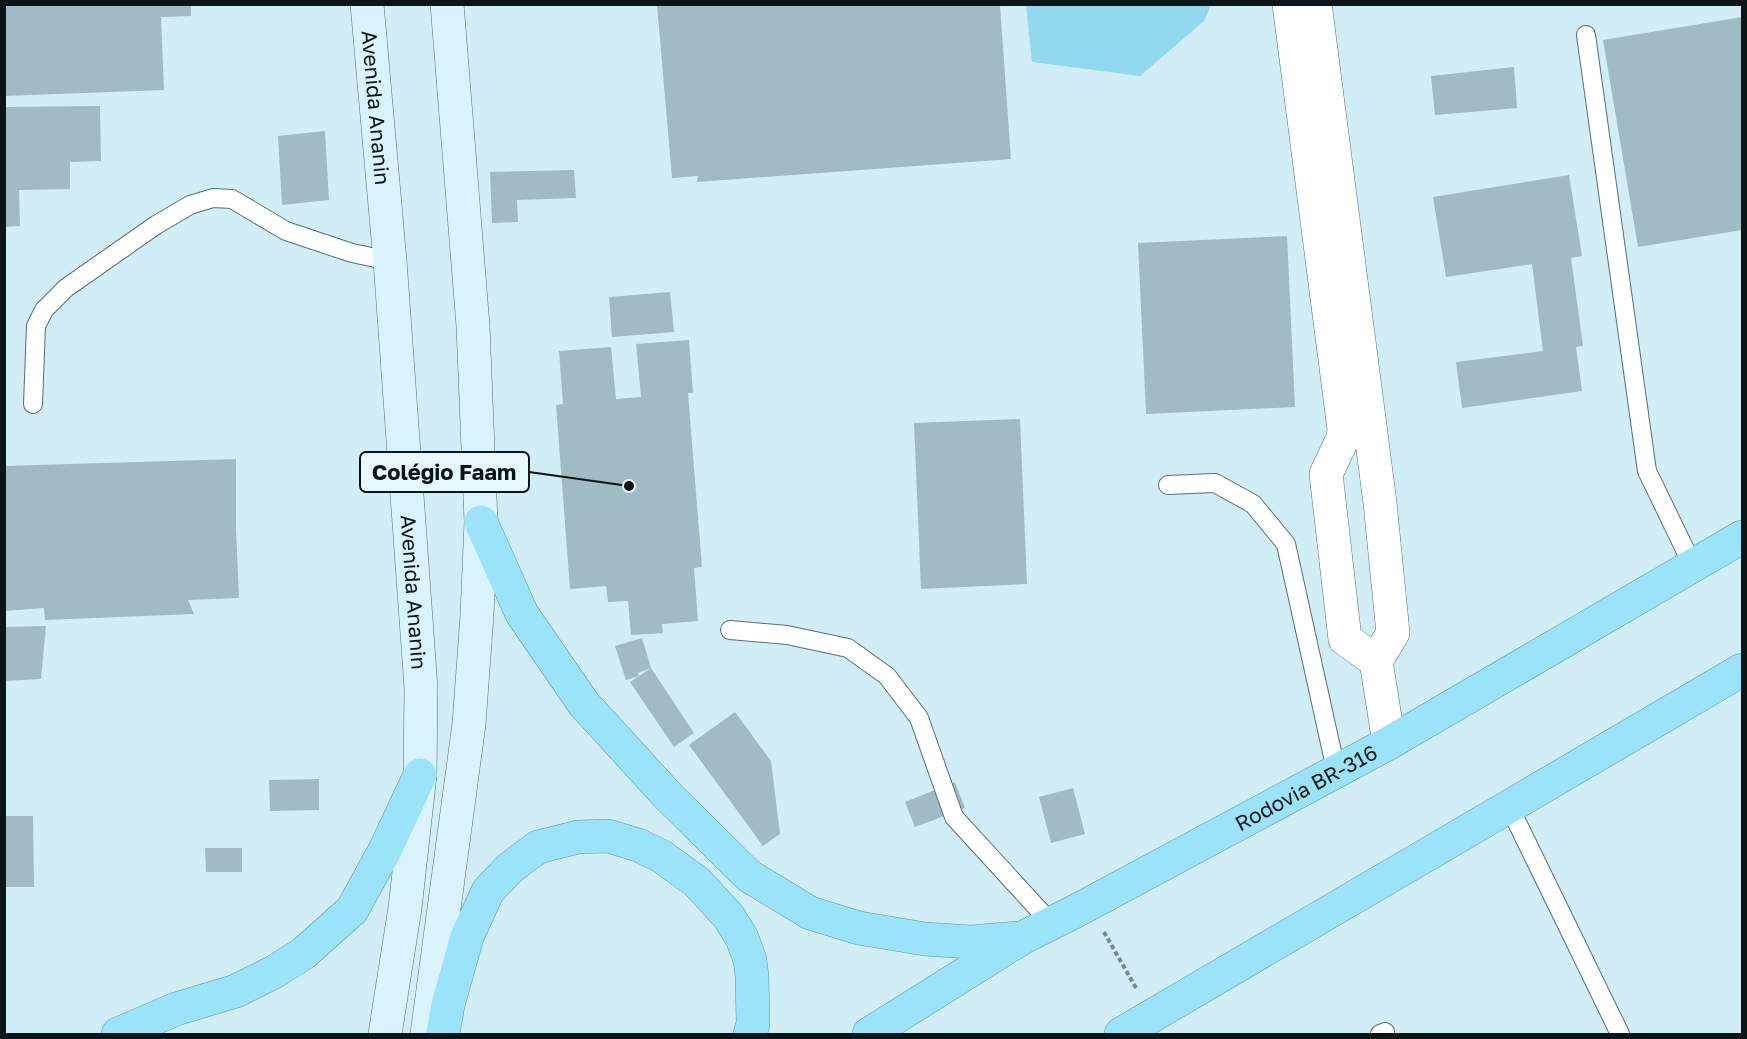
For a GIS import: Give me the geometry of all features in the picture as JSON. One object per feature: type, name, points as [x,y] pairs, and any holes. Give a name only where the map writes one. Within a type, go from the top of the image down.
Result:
[{"type":"highway","points":[[480,522],[522,614],[584,704],[669,797],[749,876],[810,913],[859,928],[926,939],[971,942],[1022,938]]},
{"type":"highway","name":"Rodovia BR-316","points":[[869,1035],[1022,938],[1389,743],[1743,537]]},
{"type":"highway","points":[[1121,1035],[1743,670]]},
{"type":"highway","points":[[118,1035],[176,1009],[236,991],[274,972],[304,953],[352,910],[385,850],[420,775]]},
{"type":"highway","points":[[443,1035],[447,1005],[467,938],[488,891],[510,868],[538,847],[578,837],[608,836],[639,845],[661,856],[697,882],[729,917],[742,938],[750,960],[753,1024],[750,1035]]},
{"type":"main road","name":"Avenida Ananin","points":[[367,4],[390,261],[421,688],[420,775],[405,908],[385,1035]]},
{"type":"main road","points":[[428,1035],[469,724],[477,615],[480,522],[473,326],[447,4]]},
{"type":"street","points":[[1289,4],[1357,428],[1380,503],[1393,633],[1377,661],[1389,743]]},
{"type":"street","points":[[1315,4],[1357,428]]},
{"type":"street","points":[[1357,428],[1343,438],[1326,474],[1345,639],[1377,661]]},
{"type":"street","points":[[1337,577],[1387,572]]},
{"type":"lane","points":[[1586,35],[1647,471],[1693,566]]},
{"type":"lane","points":[[33,404],[36,326],[44,310],[66,288],[156,225],[190,205],[213,198],[232,199],[286,231],[351,253],[390,261]]},
{"type":"lane","points":[[1168,485],[1215,483],[1253,504],[1286,544],[1336,770]]},
{"type":"lane","points":[[730,630],[787,635],[848,648],[887,676],[919,718],[954,817],[1051,923]]},
{"type":"lane","points":[[1509,806],[1620,1035]]},
{"type":"path","points":[[1089,904],[1152,1018]]},
{"type":"shaded area","points":[[1026,4],[1211,5],[1204,21],[1140,76],[1032,62]]},
{"type":"building","points":[[4,4],[191,4],[191,16],[161,17],[164,90],[4,96]]},
{"type":"building","points":[[657,5],[1000,5],[1011,159],[697,182],[698,176],[672,178]]},
{"type":"building","points":[[1742,17],[1742,230],[1638,247],[1603,40]]},
{"type":"building","points":[[1514,67],[1517,108],[1435,115],[1431,76]]},
{"type":"building","points":[[100,106],[101,161],[70,162],[70,189],[19,190],[20,226],[4,227],[4,107]]},
{"type":"building","points":[[325,131],[329,200],[282,205],[278,136]]},
{"type":"building","points":[[574,170],[576,198],[517,200],[518,222],[492,223],[490,172]]},
{"type":"building","points":[[1569,175],[1582,256],[1571,258],[1583,346],[1576,347],[1582,391],[1462,408],[1456,362],[1543,351],[1532,264],[1446,277],[1433,197]]},
{"type":"building","points":[[1287,236],[1295,407],[1146,414],[1138,243]]},
{"type":"building","points":[[670,292],[674,332],[612,337],[609,297]]},
{"type":"building","points":[[689,340],[693,393],[688,393],[702,567],[694,568],[698,621],[662,624],[663,633],[631,635],[628,601],[608,602],[606,586],[570,589],[556,405],[563,404],[559,351],[611,347],[616,399],[641,397],[636,344]]},
{"type":"building","points":[[1020,419],[1027,584],[921,589],[914,423]]},
{"type":"building","points":[[236,459],[239,598],[188,600],[194,614],[45,620],[44,608],[4,611],[4,466]]},
{"type":"building","points":[[46,626],[41,679],[4,681],[4,627]]},
{"type":"building","points":[[642,638],[651,668],[638,673],[639,676],[626,680],[615,646]]},
{"type":"building","points":[[651,668],[694,733],[674,747],[630,682]]},
{"type":"building","points":[[735,712],[771,761],[780,834],[763,846],[689,745]]},
{"type":"building","points":[[319,779],[319,810],[270,811],[269,780]]},
{"type":"building","points":[[955,782],[965,808],[915,827],[905,802]]},
{"type":"building","points":[[1073,788],[1085,834],[1051,843],[1039,797]]},
{"type":"building","points":[[4,816],[33,816],[34,887],[4,887]]},
{"type":"building","points":[[205,848],[242,848],[242,872],[206,872]]},
{"type":"place","name":"Colégio Faam","points":[[629,486]]}]
